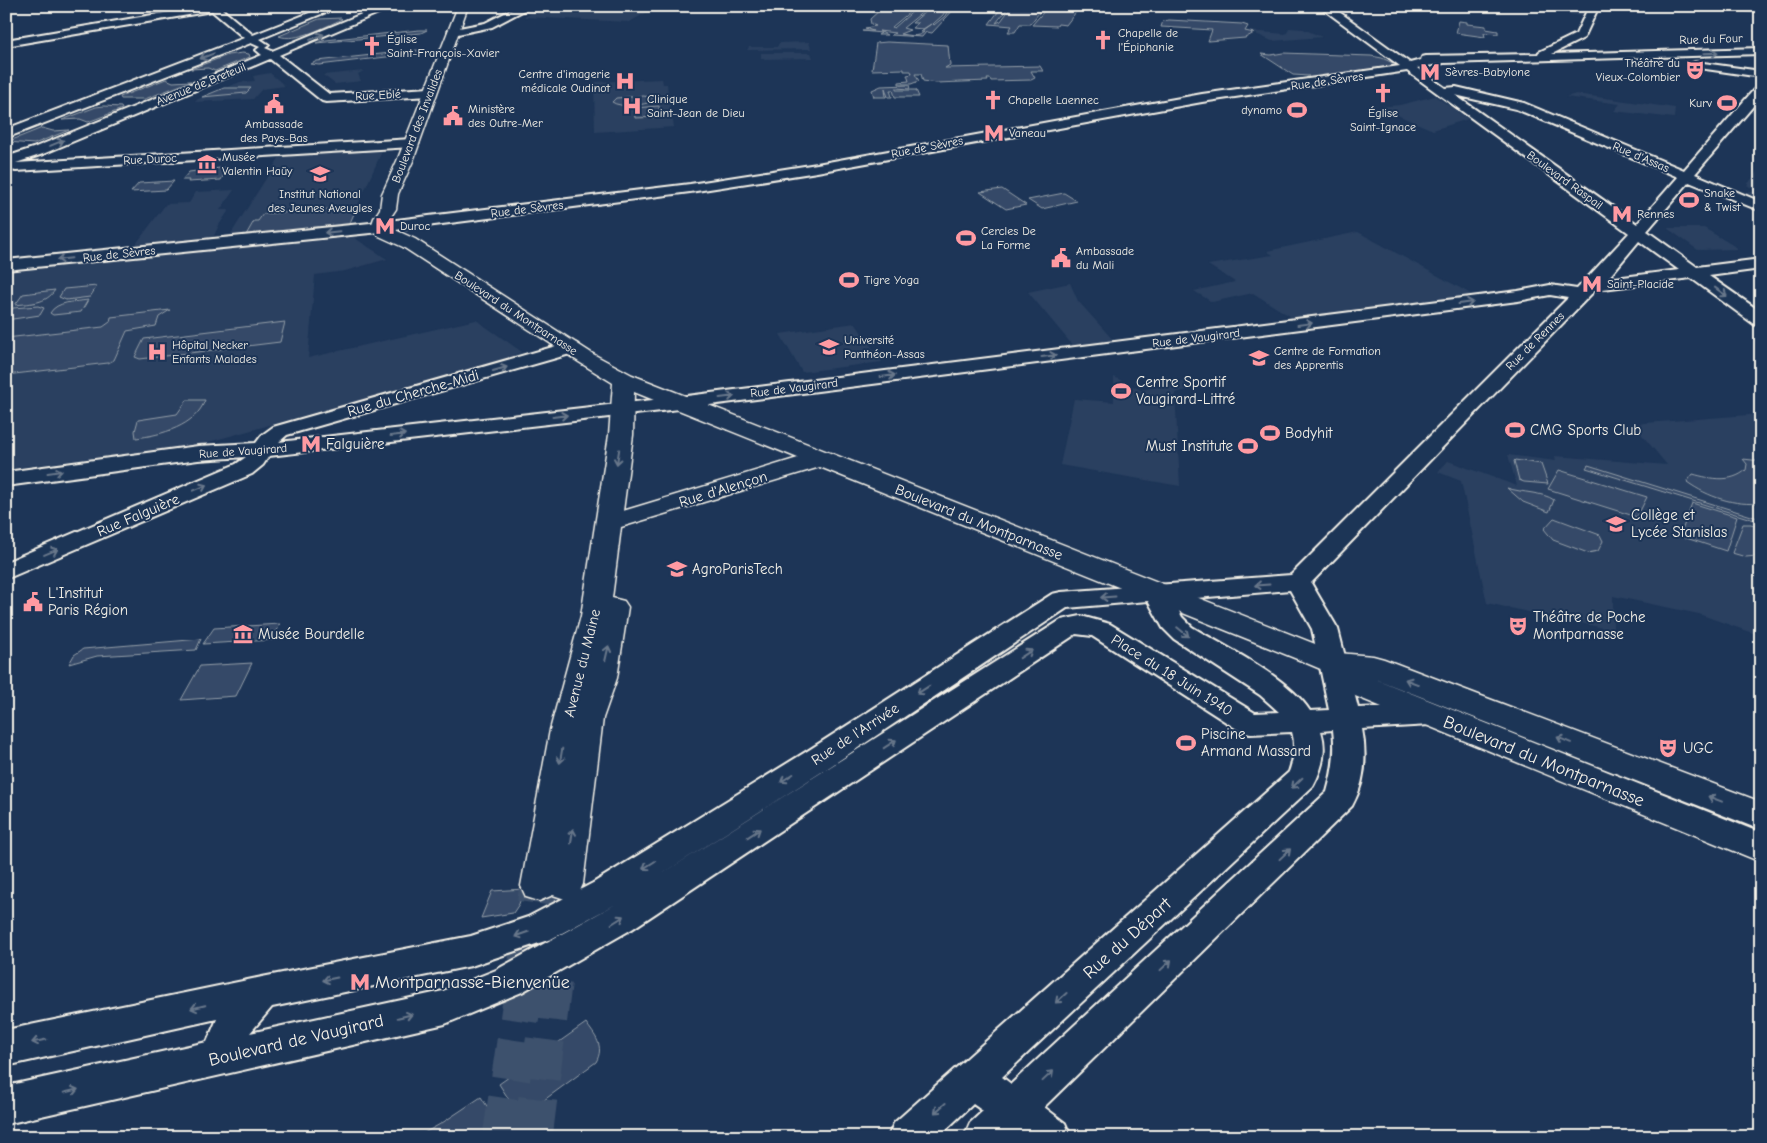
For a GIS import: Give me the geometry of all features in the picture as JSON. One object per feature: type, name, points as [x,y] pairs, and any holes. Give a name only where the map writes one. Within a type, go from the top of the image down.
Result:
[{"type":"main road","name":"Avenue de Breteuil","points":[[6,134],[336,6]]},
{"type":"main road","name":"Avenue de Breteuil","points":[[8,163],[390,6]]},
{"type":"main road","name":"Boulevard des Invalides","points":[[380,227],[382,218],[388,209],[390,194],[412,143],[463,6]]},
{"type":"main road","points":[[449,44],[464,39],[527,6]]},
{"type":"main road","points":[[1310,6],[1333,8]]},
{"type":"main road","points":[[1548,58],[1543,53],[1580,36],[1594,6]]},
{"type":"main road","points":[[1729,6],[1761,9]]},
{"type":"main road","points":[[6,43],[216,7],[252,39],[252,42],[265,54],[272,55]]},
{"type":"main road","name":"Boulevard Raspail","points":[[1333,8],[1396,57],[1413,62]]},
{"type":"main road","name":"Boulevard Raspail","points":[[1333,8],[1413,62],[1449,91],[1642,227],[1714,270],[1761,302]]},
{"type":"main road","points":[[453,32],[488,25]]},
{"type":"main road","name":"Rue du Four","points":[[1639,55],[1761,51]]},
{"type":"main road","name":"Rue Eblé","points":[[272,55],[326,98],[430,92]]},
{"type":"main road","points":[[1639,55],[1654,59],[1761,74]]},
{"type":"main road","name":"Rue de Sèvres","points":[[6,265],[411,224],[729,183],[1137,109],[1399,70],[1413,62],[1639,55]]},
{"type":"main road","name":"Rue de Rennes","points":[[1298,582],[1603,273],[1761,89]]},
{"type":"main road","name":"Rue d'Assas","points":[[1449,91],[1520,106],[1761,207]]},
{"type":"main road","name":"Rue Duroc","points":[[8,163],[412,143]]},
{"type":"main road","points":[[388,209],[411,224],[409,243]]},
{"type":"main road","name":"Boulevard du Montparnasse","points":[[380,227],[385,232],[409,243],[570,348],[624,380],[1334,663],[1366,688],[1761,848]]},
{"type":"main road","name":"Boulevard Raspail","points":[[1642,227],[1693,272],[1761,321]]},
{"type":"main road","name":"Rue de Vaugirard","points":[[6,479],[198,453],[288,448],[679,403],[1262,330],[1518,296],[1550,290],[1585,290],[1638,279],[1761,264]]},
{"type":"main road","name":"Rue de Vaugirard","points":[[1603,273],[1638,279]]},
{"type":"main road","name":"Rue du Cherche-Midi","points":[[263,450],[271,436],[285,429],[570,348]]},
{"type":"main road","points":[[623,408],[624,380]]},
{"type":"main road","name":"Avenue du Maine","points":[[562,908],[587,718],[595,700],[608,646],[623,408]]},
{"type":"main road","name":"Rue Falguière","points":[[6,571],[244,469],[253,464],[263,450]]},
{"type":"main road","name":"Rue d'Alençon","points":[[617,520],[821,459]]},
{"type":"main road","points":[[984,1137],[1290,849],[1341,798],[1348,772],[1348,732],[1325,629],[1298,582],[1156,593],[1172,622],[1183,634],[1275,690],[1291,705],[1303,722]]},
{"type":"main road","name":"Rue de l'Arrivée","points":[[562,908],[605,893],[820,758],[1061,600],[1156,593]]},
{"type":"main road","name":"Place du 18 Juin 1940","points":[[1070,626],[1081,625],[1101,630],[1250,724],[1303,722],[1348,732],[1430,715]]},
{"type":"main road","name":"Rue de l'Arrivée","points":[[562,908],[620,919],[1070,626]]},
{"type":"main road","name":"Boulevard du Montparnasse","points":[[1334,663],[1372,666],[1761,816]]},
{"type":"main road","name":"Rue du Départ","points":[[911,1136],[1302,778],[1310,755],[1309,740],[1303,722]]},
{"type":"main road","points":[[6,1048],[262,992],[481,949],[540,928],[562,908]]},
{"type":"main road","name":"Boulevard de Vaugirard","points":[[6,1105],[445,1007],[509,981],[562,908]]},
{"type":"main road","points":[[221,1057],[228,1035],[238,1016],[262,992]]},
{"type":"main road","points":[[972,1079],[1051,1137]]},
{"type":"shaded area","points":[[545,6],[659,6],[629,22],[524,17]]},
{"type":"shaded area","points":[[884,6],[917,6],[892,27],[894,28],[919,6],[930,6],[903,28],[910,30],[900,34],[912,36],[921,34],[924,32],[920,32],[931,24],[923,29],[912,28],[918,23],[912,23],[932,6],[948,6],[934,25],[945,16],[950,6],[957,6],[932,33],[926,32],[922,37],[891,35],[895,33],[879,31],[887,35],[878,35],[881,33],[862,31],[873,31],[865,28],[876,26],[871,24],[870,19],[881,9],[896,12]]},
{"type":"shaded area","points":[[1012,6],[1043,8],[1030,24],[1020,24],[1015,32],[1008,32],[1012,26],[989,24],[1001,8],[1008,8],[996,23],[1001,21]]},
{"type":"shaded area","points":[[1520,6],[1570,6],[1589,9],[1586,15],[1580,16]]},
{"type":"shaded area","points":[[1046,9],[1076,12],[1066,25],[1032,25]]},
{"type":"shaded area","points":[[341,18],[328,26],[302,36],[286,38],[279,36],[319,19]]},
{"type":"shaded area","points":[[1163,21],[1242,24],[1248,26],[1245,31],[1254,33],[1245,38],[1208,41],[1212,30],[1161,27]]},
{"type":"shaded area","points":[[1459,21],[1486,26],[1486,29],[1498,31],[1498,34],[1484,33],[1485,37],[1456,33]]},
{"type":"shaded area","points":[[1289,28],[1303,29],[1322,37],[1272,41],[1249,31],[1285,34]]},
{"type":"shaded area","points":[[427,30],[421,33],[316,43],[326,40]]},
{"type":"shaded area","points":[[809,42],[811,49],[747,50],[749,47],[777,47],[779,43]]},
{"type":"shaded area","points":[[876,43],[948,45],[950,65],[945,68],[1040,66],[1043,71],[1031,71],[1035,78],[1031,80],[991,81],[987,79],[988,81],[936,83],[923,81],[921,74],[915,74],[919,81],[911,84],[899,84],[899,82],[909,81],[907,75],[912,74],[911,71],[904,71],[904,69],[872,70]]},
{"type":"shaded area","points":[[418,50],[426,51],[319,65],[311,64],[317,61]]},
{"type":"shaded area","points":[[761,53],[811,53],[813,58],[761,59]]},
{"type":"shaded area","points":[[249,54],[250,57],[215,71],[208,68],[191,69],[228,55]]},
{"type":"shaded area","points":[[1261,54],[1371,56],[1382,58],[1395,64],[1388,68],[1306,78],[1309,76],[1293,75]]},
{"type":"shaded area","points":[[364,71],[358,74],[361,81],[335,84],[323,75]]},
{"type":"shaded area","points":[[270,73],[285,86],[262,89],[253,99],[195,102],[198,99],[240,82],[255,81],[253,76]]},
{"type":"shaded area","points":[[166,79],[173,82],[191,81],[145,99],[121,99],[120,97]]},
{"type":"shaded area","name":"Clinique Saint-Jean de Dieu","points":[[662,79],[663,84],[667,84],[668,93],[665,94],[668,96],[674,127],[595,132],[594,82]]},
{"type":"shaded area","points":[[909,85],[910,89],[896,88],[896,90],[916,90],[919,97],[895,97],[893,90],[890,90],[892,97],[888,97],[885,88],[886,97],[874,97],[872,90],[881,86]]},
{"type":"shaded area","points":[[224,88],[251,88],[246,93],[202,97]]},
{"type":"shaded area","points":[[1576,94],[1675,108],[1674,118],[1614,111],[1620,104],[1566,97]]},
{"type":"shaded area","points":[[1435,96],[1468,119],[1433,130],[1378,107],[1400,105]]},
{"type":"shaded area","points":[[652,97],[654,100],[633,106],[612,102],[616,98]]},
{"type":"shaded area","points":[[659,106],[660,117],[635,118],[634,108]]},
{"type":"shaded area","points":[[96,107],[121,107],[122,109],[88,122],[80,119],[62,120]]},
{"type":"shaded area","points":[[42,128],[53,131],[69,130],[34,144],[7,142]]},
{"type":"shaded area","name":"Institut National des Jeunes Aveugles","points":[[383,149],[349,225],[229,237],[281,155]]},
{"type":"shaded area","points":[[228,167],[221,180],[188,182],[189,180],[182,180],[189,172]]},
{"type":"shaded area","points":[[1761,167],[1761,202],[1737,192],[1758,192],[1747,185]]},
{"type":"shaded area","points":[[174,181],[166,190],[131,192],[139,183]]},
{"type":"shaded area","points":[[1002,189],[1026,205],[1006,209],[980,192]]},
{"type":"shaded area","points":[[234,190],[220,210],[229,210],[212,240],[133,248],[166,204],[189,203],[196,192]]},
{"type":"shaded area","points":[[1064,193],[1077,201],[1042,209],[1028,200]]},
{"type":"shaded area","points":[[357,207],[349,225],[246,235],[254,221],[258,221],[263,214]]},
{"type":"shaded area","points":[[1667,228],[1704,228],[1739,249],[1698,250]]},
{"type":"shaded area","points":[[1358,232],[1471,294],[1470,296],[1293,318],[1253,293],[1212,302],[1194,291],[1235,282],[1208,265],[1273,255],[1267,251]]},
{"type":"shaded area","name":"Hôpital Necker Enfants Malades","points":[[350,235],[387,259],[345,271],[315,275],[308,358],[476,320],[522,352],[492,364],[201,444],[6,469],[6,270]]},
{"type":"shaded area","points":[[1070,283],[1078,301],[1114,341],[1073,346],[1028,292]]},
{"type":"shaded area","points":[[97,286],[90,297],[66,300],[59,297],[64,289]]},
{"type":"shaded area","points":[[55,290],[43,300],[15,305],[23,294]]},
{"type":"shaded area","points":[[88,300],[81,312],[53,315],[50,313],[62,304]]},
{"type":"shaded area","points":[[38,306],[44,308],[40,315],[6,320],[13,308]]},
{"type":"shaded area","points":[[170,310],[159,317],[156,326],[127,331],[114,360],[108,363],[6,375],[6,338],[103,327],[110,322],[111,317]]},
{"type":"shaded area","points":[[285,322],[280,342],[140,359],[135,357],[144,339]]},
{"type":"shaded area","name":"Université Panthéon-Assas","points":[[855,323],[882,362],[802,372],[780,334]]},
{"type":"shaded area","points":[[1114,377],[1141,390],[1192,380],[1199,390],[1191,389],[1175,393],[1180,486],[1060,465],[1074,399],[1114,402]]},
{"type":"shaded area","points":[[187,400],[205,400],[194,416],[177,428],[136,438],[135,431],[138,420],[177,414]]},
{"type":"shaded area","name":"Collège et Lycée Stanislas","points":[[1761,414],[1761,636],[1699,614],[1613,596],[1613,630],[1487,603],[1461,481],[1438,472],[1448,461],[1517,486],[1508,455],[1556,461],[1555,456],[1667,465],[1633,424]]},
{"type":"shaded area","points":[[1743,459],[1761,461],[1761,503],[1732,502],[1704,492],[1687,482],[1693,474],[1721,479],[1734,477],[1746,470],[1747,464]]},
{"type":"shaded area","points":[[1515,460],[1541,464],[1548,484],[1519,480]]},
{"type":"shaded area","points":[[1588,465],[1761,519],[1761,522],[1586,468]]},
{"type":"shaded area","points":[[1559,470],[1647,497],[1637,517],[1548,489]]},
{"type":"shaded area","points":[[1507,488],[1544,495],[1554,500],[1549,512],[1523,502]]},
{"type":"shaded area","points":[[1692,503],[1737,517],[1726,551],[1680,536]]},
{"type":"shaded area","points":[[1554,518],[1600,535],[1603,541],[1598,551],[1588,553],[1553,540],[1544,529]]},
{"type":"shaded area","points":[[1743,524],[1751,524],[1761,528],[1761,551],[1757,556],[1746,557],[1732,553]]},
{"type":"shaded area","points":[[280,624],[273,640],[203,644],[214,628]]},
{"type":"shaded area","points":[[201,639],[196,650],[97,656],[69,664],[74,655],[83,649]]},
{"type":"shaded area","points":[[252,663],[236,696],[181,700],[200,666]]},
{"type":"shaded area","points":[[524,889],[519,904],[513,913],[481,918],[492,891]]},
{"type":"shaded area","points":[[586,1023],[598,1041],[600,1051],[596,1062],[525,1114],[517,1112],[499,1084]]},
{"type":"shaded area","points":[[481,1097],[500,1126],[500,1130],[494,1137],[417,1137],[442,1123]]},
{"type":"tunnel","points":[[502,1137],[539,886]]},
{"type":"tunnel","points":[[533,1137],[558,937]]},
{"type":"place","name":"Chapelle de l'Épiphanie","points":[[1103,40]]},
{"type":"place","name":"Église Saint-François-Xavier","points":[[372,46]]},
{"type":"place","name":"Théâtre du Vieux-Colombier","points":[[1695,70]]},
{"type":"place","name":"Sèvres-Babylone","points":[[1430,72]]},
{"type":"place","name":"Centre d'imagerie médicale Oudinot","points":[[625,81]]},
{"type":"place","name":"Église Saint-Ignace","points":[[1383,93]]},
{"type":"place","name":"Chapelle Laennec","points":[[993,100]]},
{"type":"place","name":"Kurv","points":[[1727,103]]},
{"type":"place","name":"Ambassade des Pays-Bas","points":[[274,104]]},
{"type":"place","name":"Clinique Saint-Jean de Dieu","points":[[632,106]]},
{"type":"place","name":"dynamo","points":[[1297,110]]},
{"type":"place","name":"Ministère des Outre-Mer","points":[[453,116]]},
{"type":"place","name":"Vaneau","points":[[994,133]]},
{"type":"place","name":"Musée Valentin Haüy","points":[[207,164]]},
{"type":"place","name":"Institut National des Jeunes Aveugles","points":[[320,174]]},
{"type":"place","name":"Snake & Twist","points":[[1689,200]]},
{"type":"place","name":"Rennes","points":[[1622,214]]},
{"type":"place","name":"Duroc","points":[[385,226]]},
{"type":"place","name":"Cercles De La Forme","points":[[966,238]]},
{"type":"place","name":"Ambassade du Mali","points":[[1061,258]]},
{"type":"place","name":"Tigre Yoga","points":[[849,280]]},
{"type":"place","name":"Saint-Placide","points":[[1592,284]]},
{"type":"place","name":"Université Panthéon-Assas","points":[[829,347]]},
{"type":"place","name":"Hôpital Necker Enfants Malades","points":[[157,352]]},
{"type":"place","name":"Centre de Formation des Apprentis","points":[[1259,358]]},
{"type":"place","name":"Centre Sportif Vaugirard-Littré","points":[[1121,391]]},
{"type":"place","name":"CMG Sports Club","points":[[1515,430]]},
{"type":"place","name":"Bodyhit","points":[[1270,433]]},
{"type":"place","name":"Falguière","points":[[311,444]]},
{"type":"place","name":"Must Institute","points":[[1248,446]]},
{"type":"place","name":"Collège et Lycée Stanislas","points":[[1616,524]]},
{"type":"place","name":"AgroParisTech","points":[[677,569]]},
{"type":"place","name":"L'Institut Paris Région","points":[[33,602]]},
{"type":"place","name":"Théâtre de Poche Montparnasse","points":[[1518,626]]},
{"type":"place","name":"Musée Bourdelle","points":[[243,634]]},
{"type":"place","name":"Piscine Armand Massard","points":[[1186,743]]},
{"type":"place","name":"UGC","points":[[1668,748]]},
{"type":"place","name":"Montparnasse-Bienvenüe","points":[[360,982]]}]
